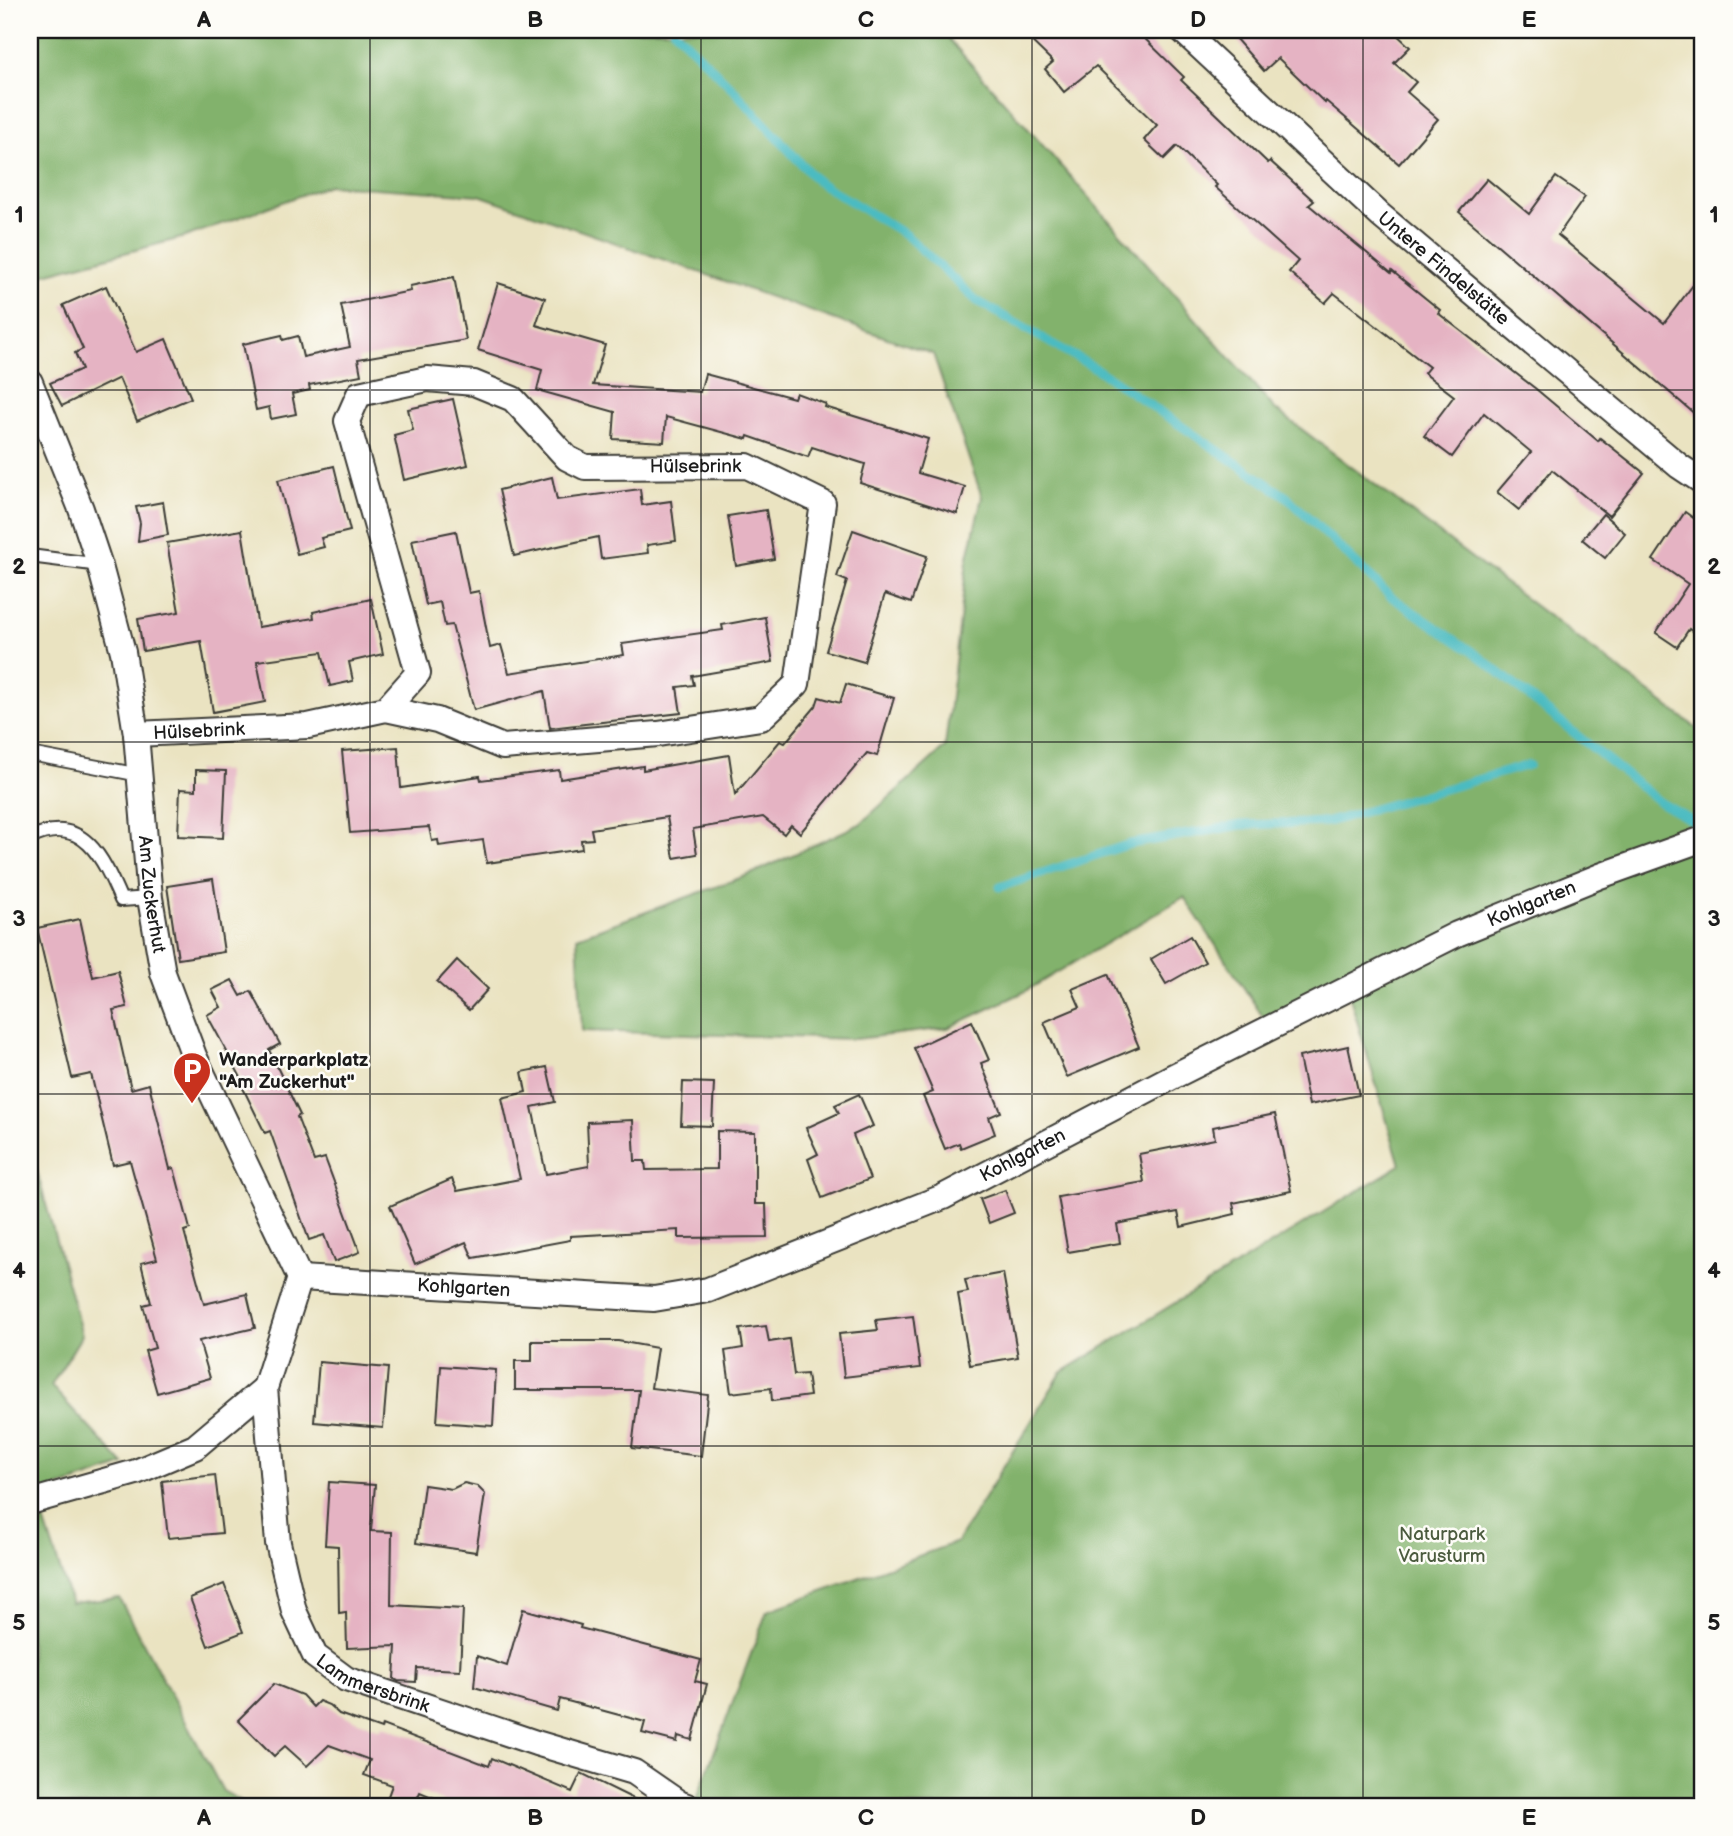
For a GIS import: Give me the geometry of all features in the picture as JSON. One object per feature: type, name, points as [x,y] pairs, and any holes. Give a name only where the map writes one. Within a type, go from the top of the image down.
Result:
[{"type":"street","name":"Untere Findelstätte","points":[[1188,34],[1381,216],[1679,466],[1703,482]]},
{"type":"street","name":"Hülsebrink","points":[[136,734],[308,726],[386,709],[437,720],[503,747],[658,734],[761,718],[797,684],[822,503],[747,466],[585,467],[567,458],[513,399],[474,383],[427,379],[359,394],[347,421],[418,673],[386,709]]},
{"type":"street","name":"Am Zuckerhut","points":[[30,382],[81,509],[100,566],[123,652],[136,734],[150,898],[163,973],[194,1056],[300,1278]]},
{"type":"street","name":"Kohlgarten","points":[[300,1278],[654,1299],[708,1290],[943,1197],[1172,1077],[1457,934],[1600,876],[1703,839]]},
{"type":"street","points":[[30,1502],[136,1472],[195,1447],[265,1388],[300,1278]]},
{"type":"street","name":"Lammersbrink","points":[[265,1388],[278,1543],[294,1611],[316,1656],[346,1679],[536,1743],[634,1772],[679,1803],[688,1806]]},
{"type":"lane","points":[[30,556],[100,566]]},
{"type":"lane","points":[[30,754],[140,775]]},
{"type":"lane","points":[[30,838],[53,831],[67,831],[80,836],[97,851],[108,868],[121,900],[150,898]]},
{"type":"green space","name":"Naturpark Varusturm","points":[[30,30],[941,30],[1275,409],[1703,733],[1703,1806],[694,1806],[767,1611],[957,1542],[1061,1373],[1400,1165],[1349,994],[1267,1023],[1184,897],[1024,992],[948,1028],[856,1039],[582,1031],[577,937],[751,874],[860,824],[945,747],[967,561],[982,497],[933,354],[479,195],[329,185],[185,237],[30,278]]},
{"type":"green space","points":[[30,1146],[82,1335],[51,1386],[124,1465],[36,1495],[71,1603],[119,1598],[223,1791],[250,1806],[30,1806]]},
{"type":"building","points":[[1020,30],[1136,30],[1184,77],[1181,80],[1268,163],[1270,161],[1314,201],[1309,205],[1598,441],[1600,438],[1644,473],[1609,516],[1552,470],[1519,510],[1497,492],[1531,452],[1484,413],[1452,457],[1424,436],[1454,396],[1424,373],[1429,367],[1334,293],[1325,303],[1289,272],[1298,261],[1215,187],[1217,185],[1177,146],[1164,159],[1144,140],[1157,125],[1096,66],[1064,92],[1045,69],[1053,62]]},
{"type":"building","points":[[1228,30],[1392,30],[1410,47],[1394,63],[1416,82],[1407,92],[1438,119],[1399,164],[1326,101],[1325,103],[1278,58],[1264,71]]},
{"type":"building","points":[[1556,177],[1585,197],[1558,235],[1664,323],[1703,272],[1703,421],[1459,212],[1487,179],[1529,214]]},
{"type":"building","points":[[454,277],[466,340],[358,359],[361,375],[309,385],[310,390],[292,394],[296,414],[271,419],[269,407],[256,410],[243,344],[282,335],[283,340],[298,336],[303,357],[350,347],[341,305],[411,291],[410,286]]},
{"type":"building","points":[[498,283],[545,298],[536,325],[605,345],[593,385],[700,392],[705,374],[794,398],[796,393],[826,404],[825,407],[928,439],[918,473],[965,487],[957,514],[860,483],[865,464],[812,447],[808,457],[748,436],[747,439],[666,417],[664,442],[613,439],[615,412],[537,390],[542,370],[478,350]]},
{"type":"building","points":[[106,286],[136,352],[166,339],[191,398],[137,421],[119,378],[62,406],[50,383],[82,369],[75,353],[83,349],[63,305]]},
{"type":"building","points":[[453,399],[468,465],[404,480],[394,435],[413,430],[408,409]]},
{"type":"building","points":[[334,466],[350,531],[321,538],[324,547],[297,554],[278,480]]},
{"type":"building","points":[[552,477],[557,500],[640,489],[642,505],[671,501],[676,541],[647,545],[648,553],[601,559],[598,537],[514,556],[499,490]]},
{"type":"building","points":[[163,502],[168,535],[138,541],[140,523],[136,507]]},
{"type":"building","points":[[766,510],[774,559],[736,566],[728,516]]},
{"type":"building","points":[[1685,512],[1703,525],[1703,639],[1689,629],[1677,647],[1656,633],[1688,584],[1653,560]]},
{"type":"building","points":[[1603,514],[1625,533],[1605,558],[1582,539]]},
{"type":"building","points":[[242,530],[258,627],[314,618],[313,612],[371,599],[383,654],[349,662],[353,681],[330,686],[322,652],[257,661],[265,702],[213,712],[201,641],[143,651],[138,619],[179,612],[167,543]]},
{"type":"building","points":[[853,530],[927,556],[911,603],[885,594],[864,662],[826,651],[847,581],[837,577]]},
{"type":"building","points":[[456,531],[469,593],[479,591],[490,648],[501,645],[509,673],[624,655],[622,644],[723,630],[722,625],[765,617],[773,662],[692,676],[694,685],[677,687],[681,713],[550,728],[544,691],[474,710],[452,625],[445,626],[440,602],[426,605],[412,540]]},
{"type":"building","points":[[846,684],[894,698],[877,756],[867,753],[800,833],[791,825],[784,834],[763,817],[693,829],[697,854],[674,858],[667,817],[591,829],[593,839],[581,840],[582,849],[487,863],[483,840],[439,846],[438,840],[432,841],[429,827],[350,833],[342,751],[398,747],[401,788],[480,776],[481,780],[559,770],[560,779],[643,766],[643,770],[729,755],[735,795],[780,741],[785,743],[816,706],[819,697],[840,703]]},
{"type":"building","points":[[196,770],[226,771],[223,838],[178,836],[180,789],[196,790]]},
{"type":"building","points":[[213,879],[224,952],[178,959],[167,886]]},
{"type":"building","points":[[80,919],[93,977],[118,971],[127,1007],[113,1010],[131,1089],[149,1084],[170,1169],[174,1168],[190,1229],[184,1231],[204,1304],[247,1294],[255,1328],[199,1341],[210,1378],[157,1393],[145,1351],[155,1348],[143,1305],[151,1303],[141,1263],[157,1259],[130,1161],[113,1165],[91,1074],[72,1078],[37,928]]},
{"type":"building","points":[[1190,936],[1205,962],[1166,984],[1151,959]]},
{"type":"building","points":[[457,960],[488,989],[469,1010],[437,982]]},
{"type":"building","points":[[1108,974],[1139,1047],[1067,1077],[1044,1022],[1080,1007],[1072,989]]},
{"type":"building","points":[[232,980],[241,996],[251,991],[280,1044],[269,1050],[300,1115],[297,1117],[314,1161],[325,1158],[360,1252],[334,1262],[324,1235],[309,1240],[270,1131],[265,1133],[242,1086],[245,1085],[207,1015],[221,1007],[212,990]]},
{"type":"building","points":[[972,1021],[989,1060],[981,1063],[1001,1112],[989,1117],[995,1134],[961,1148],[959,1143],[945,1149],[923,1096],[933,1092],[914,1048]]},
{"type":"building","points":[[1348,1046],[1359,1095],[1309,1105],[1299,1057]]},
{"type":"building","points":[[547,1067],[555,1102],[532,1107],[546,1174],[589,1166],[587,1122],[633,1120],[635,1161],[645,1161],[646,1170],[717,1169],[717,1131],[755,1132],[755,1204],[766,1204],[767,1237],[679,1238],[679,1230],[570,1236],[570,1240],[473,1258],[466,1242],[415,1264],[390,1206],[452,1179],[457,1191],[520,1179],[502,1098],[526,1092],[522,1072]]},
{"type":"building","points":[[683,1082],[714,1083],[712,1126],[681,1125]]},
{"type":"building","points":[[859,1094],[873,1126],[853,1135],[870,1179],[822,1198],[808,1159],[818,1154],[806,1128],[839,1113],[835,1105]]},
{"type":"building","points":[[1275,1114],[1291,1191],[1233,1203],[1235,1214],[1181,1227],[1178,1212],[1117,1224],[1120,1243],[1068,1252],[1058,1197],[1144,1182],[1139,1154],[1215,1139],[1213,1127]]},
{"type":"building","points":[[1005,1190],[1014,1213],[989,1223],[980,1199]]},
{"type":"building","points":[[1003,1273],[1018,1357],[970,1365],[958,1294],[968,1292],[965,1280]]},
{"type":"building","points":[[913,1316],[920,1368],[844,1377],[839,1334],[878,1330],[876,1320]]},
{"type":"building","points":[[766,1326],[769,1342],[789,1339],[794,1375],[807,1374],[810,1396],[772,1401],[771,1388],[731,1393],[725,1351],[743,1348],[740,1329]]},
{"type":"building","points":[[532,1341],[618,1341],[657,1348],[651,1388],[708,1395],[701,1456],[632,1448],[639,1390],[515,1390],[515,1361],[532,1361]]},
{"type":"building","points":[[319,1362],[388,1368],[383,1428],[314,1422]]},
{"type":"building","points":[[441,1366],[496,1370],[493,1426],[437,1422]]},
{"type":"building","points":[[215,1475],[222,1533],[168,1538],[162,1481]]},
{"type":"building","points":[[329,1482],[375,1485],[371,1531],[392,1532],[391,1605],[463,1609],[460,1670],[417,1668],[416,1682],[398,1681],[394,1679],[396,1646],[347,1648],[346,1612],[339,1613],[338,1546],[325,1545]]},
{"type":"building","points":[[464,1483],[477,1486],[485,1494],[476,1552],[416,1543],[424,1485],[452,1489]]},
{"type":"building","points":[[224,1584],[243,1632],[208,1646],[190,1598]]},
{"type":"building","points":[[523,1609],[581,1625],[580,1628],[701,1660],[695,1681],[707,1684],[692,1740],[678,1736],[677,1742],[642,1733],[645,1722],[560,1699],[557,1711],[474,1687],[477,1656],[507,1666]]},
{"type":"building","points":[[274,1684],[302,1695],[313,1707],[319,1701],[339,1714],[381,1729],[382,1725],[489,1766],[492,1758],[572,1792],[581,1773],[648,1806],[454,1806],[420,1792],[414,1806],[406,1806],[387,1799],[392,1785],[364,1775],[370,1760],[329,1745],[307,1766],[285,1746],[274,1756],[238,1720]]},
{"type":"waterway","points":[[674,30],[732,88],[817,181],[906,235],[977,301],[1095,368],[1287,497],[1390,596],[1480,657],[1661,803],[1693,821]]},
{"type":"waterway","points":[[1000,887],[1130,844],[1241,825],[1328,822],[1529,765]]},
{"type":"place","name":"Wanderparkplatz \"Am Zuckerhut\"","points":[[192,1105]]}]
